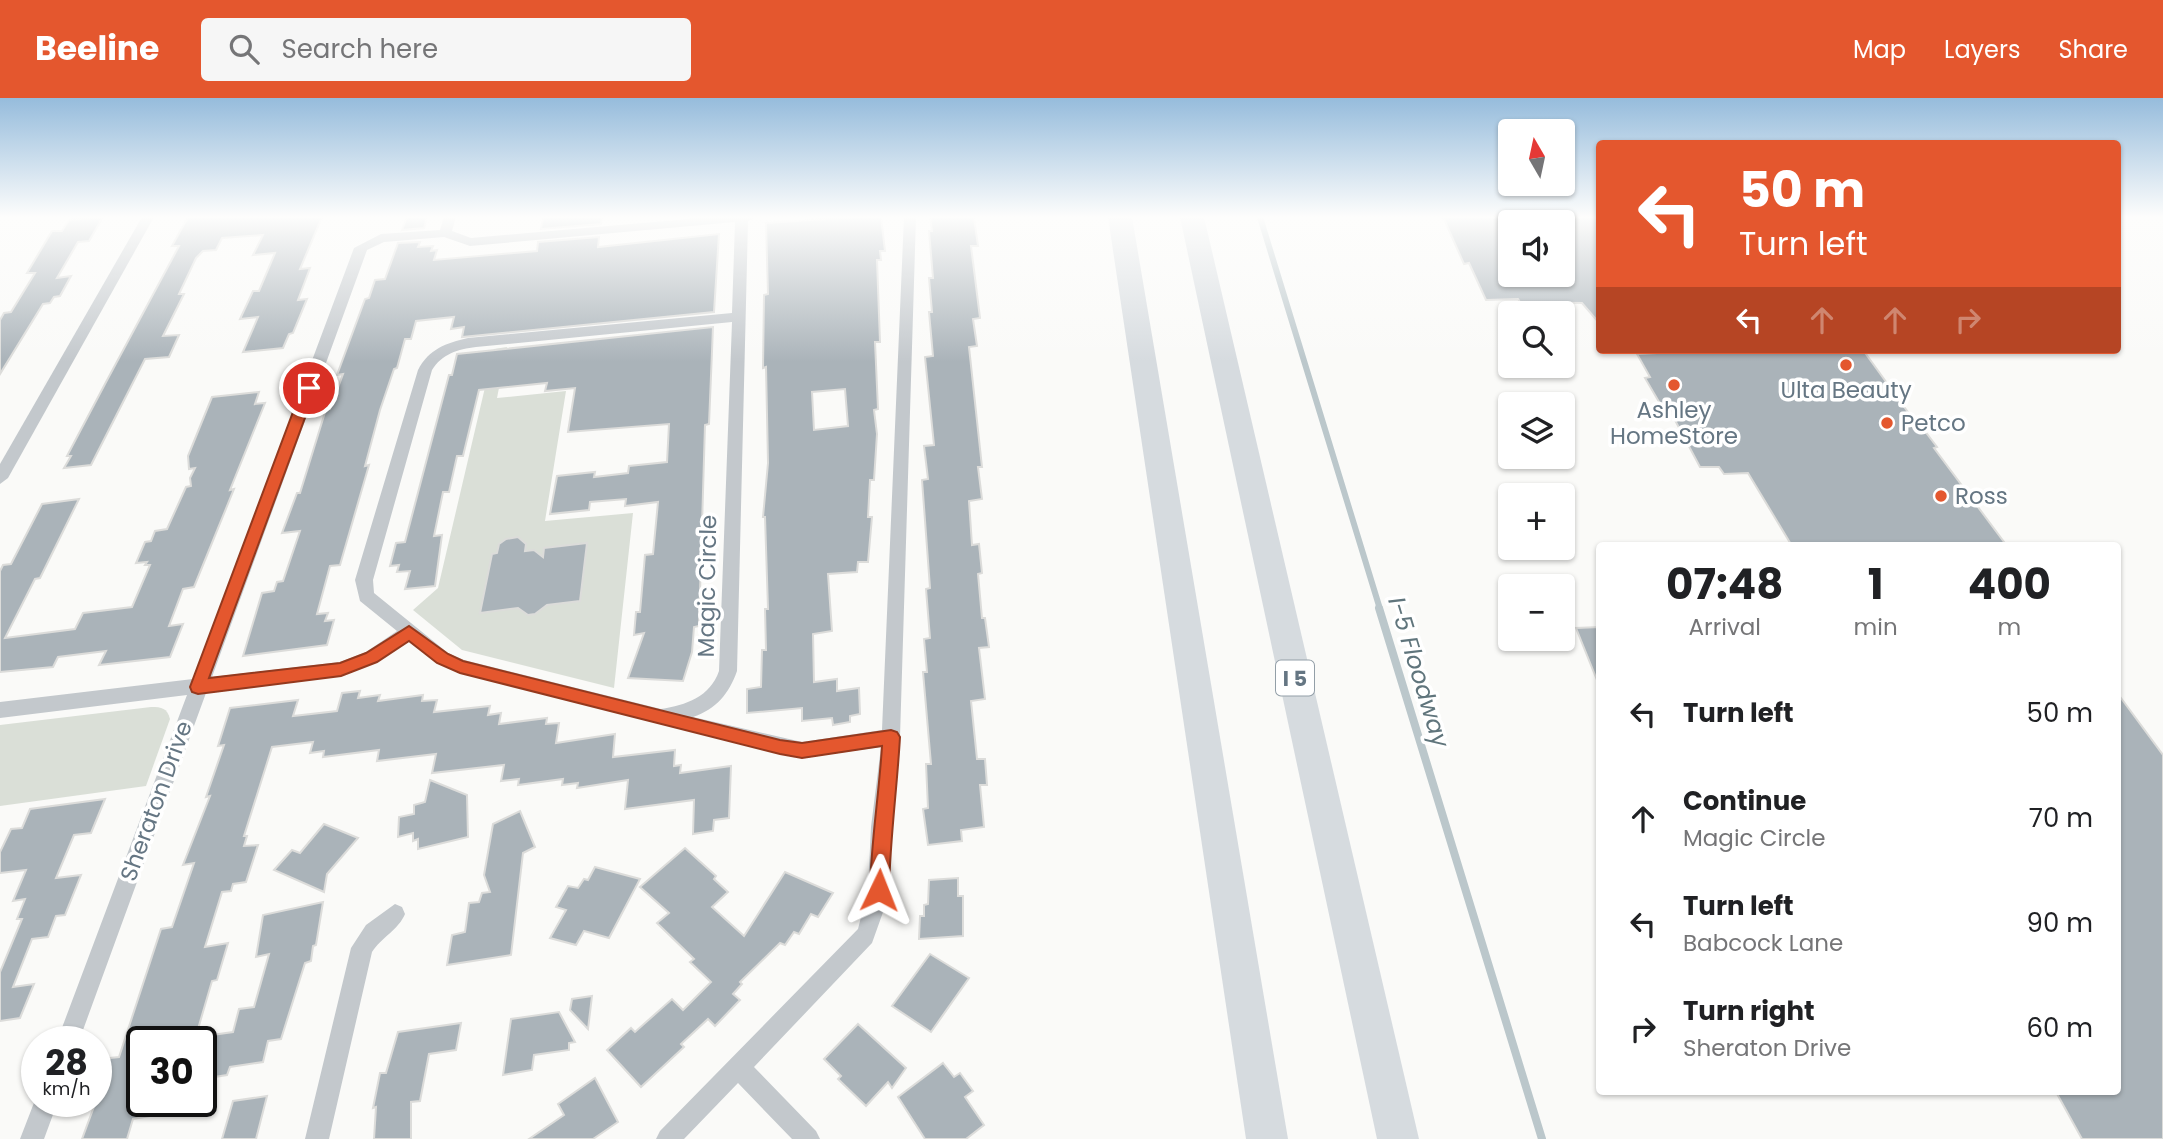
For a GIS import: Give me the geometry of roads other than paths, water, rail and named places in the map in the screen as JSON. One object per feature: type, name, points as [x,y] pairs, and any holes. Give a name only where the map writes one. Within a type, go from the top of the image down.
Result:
[{"type":"highway","points":[[1128,266],[1267,1139]]},
{"type":"highway","name":"I 5","points":[[1203,266],[1398,1139]]},
{"type":"street","points":[[0,478],[120,266]]},
{"type":"street","name":"Sheraton Drive","points":[[74,1026],[354,266]]},
{"type":"street","name":"Magic Circle","points":[[738,317],[476,342],[457,345],[434,356],[425,370],[364,580],[366,596],[442,658],[460,666],[661,717],[685,713],[699,707],[724,683],[727,671],[740,266]]},
{"type":"street","points":[[668,1139],[865,936],[877,903],[891,737],[907,266]]},
{"type":"street","points":[[0,710],[341,669],[372,657],[409,632]]},
{"type":"street","points":[[661,717],[802,750],[891,737]]},
{"type":"street","points":[[317,1139],[362,948],[373,932],[395,914]]},
{"type":"street","points":[[739,1068],[808,1139]]},
{"type":"street","points":[[32,1139],[40,1117]]},
{"type":"waterway","name":"I-5 Floodway","points":[[1275,266],[1380,609]]},
{"type":"waterway","name":"I-5 Floodway","points":[[1379,608],[1542,1139]]},
{"type":"place","name":"Ulta Beauty","points":[[1846,365]]},
{"type":"place","name":"Ashley HomeStore","points":[[1674,385]]},
{"type":"place","name":"Petco","points":[[1887,423]]},
{"type":"place","name":"Ross","points":[[1941,496]]}]
